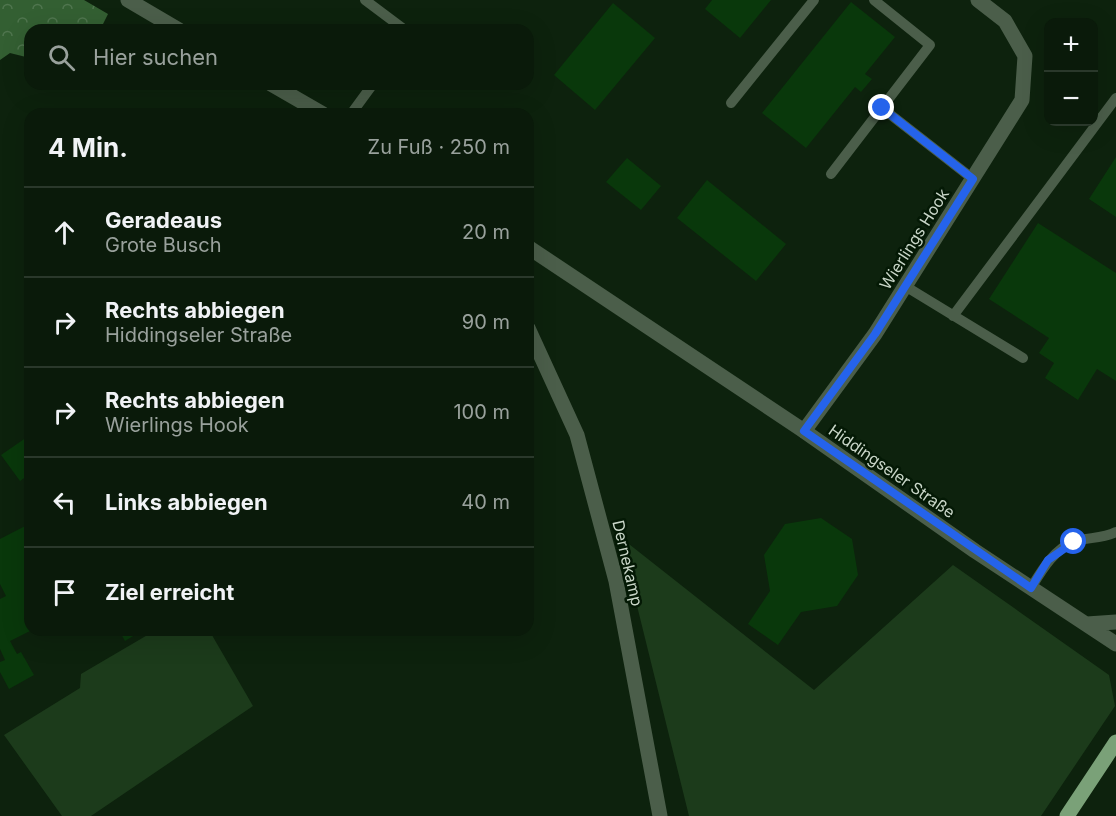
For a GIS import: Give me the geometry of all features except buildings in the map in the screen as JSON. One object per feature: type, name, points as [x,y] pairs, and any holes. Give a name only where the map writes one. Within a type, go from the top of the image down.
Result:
[{"type":"main road","points":[[1067,816],[1116,742]]},
{"type":"street","points":[[128,0],[169,24]]},
{"type":"street","name":"Wierlings Hook","points":[[804,431],[875,334],[1022,100],[1025,56],[1005,21],[978,0]]},
{"type":"street","points":[[281,90],[313,108]]},
{"type":"street","name":"Hiddingseler Straße","points":[[534,256],[804,431],[1116,644]]},
{"type":"street","name":"Dernekamp","points":[[534,341],[577,435],[616,581],[660,816]]},
{"type":"street","points":[[1087,624],[1116,622]]},
{"type":"lane","points":[[365,0],[397,24]]},
{"type":"lane","points":[[731,103],[814,0]]},
{"type":"lane","points":[[831,174],[930,45],[874,0]]},
{"type":"lane","points":[[355,108],[369,90]]},
{"type":"lane","points":[[953,316],[1116,98]]},
{"type":"lane","points":[[882,108],[973,179]]},
{"type":"lane","points":[[905,286],[1023,358]]},
{"type":"lane","points":[[1031,588],[1048,560],[1074,542],[1107,537],[1116,532]]},
{"type":"green space","points":[[0,0],[84,0],[108,14],[103,24],[24,24],[24,56],[10,53],[0,60]]},
{"type":"green space","points":[[620,537],[814,690],[953,565],[1109,675],[1115,706],[1041,816],[689,816]]},
{"type":"green space","points":[[146,636],[212,636],[253,706],[91,816],[62,816],[4,735],[80,688],[81,674]]},
{"type":"route","points":[[882,108],[973,179],[875,334],[804,431],[1031,588],[1048,560],[1074,542]]}]
